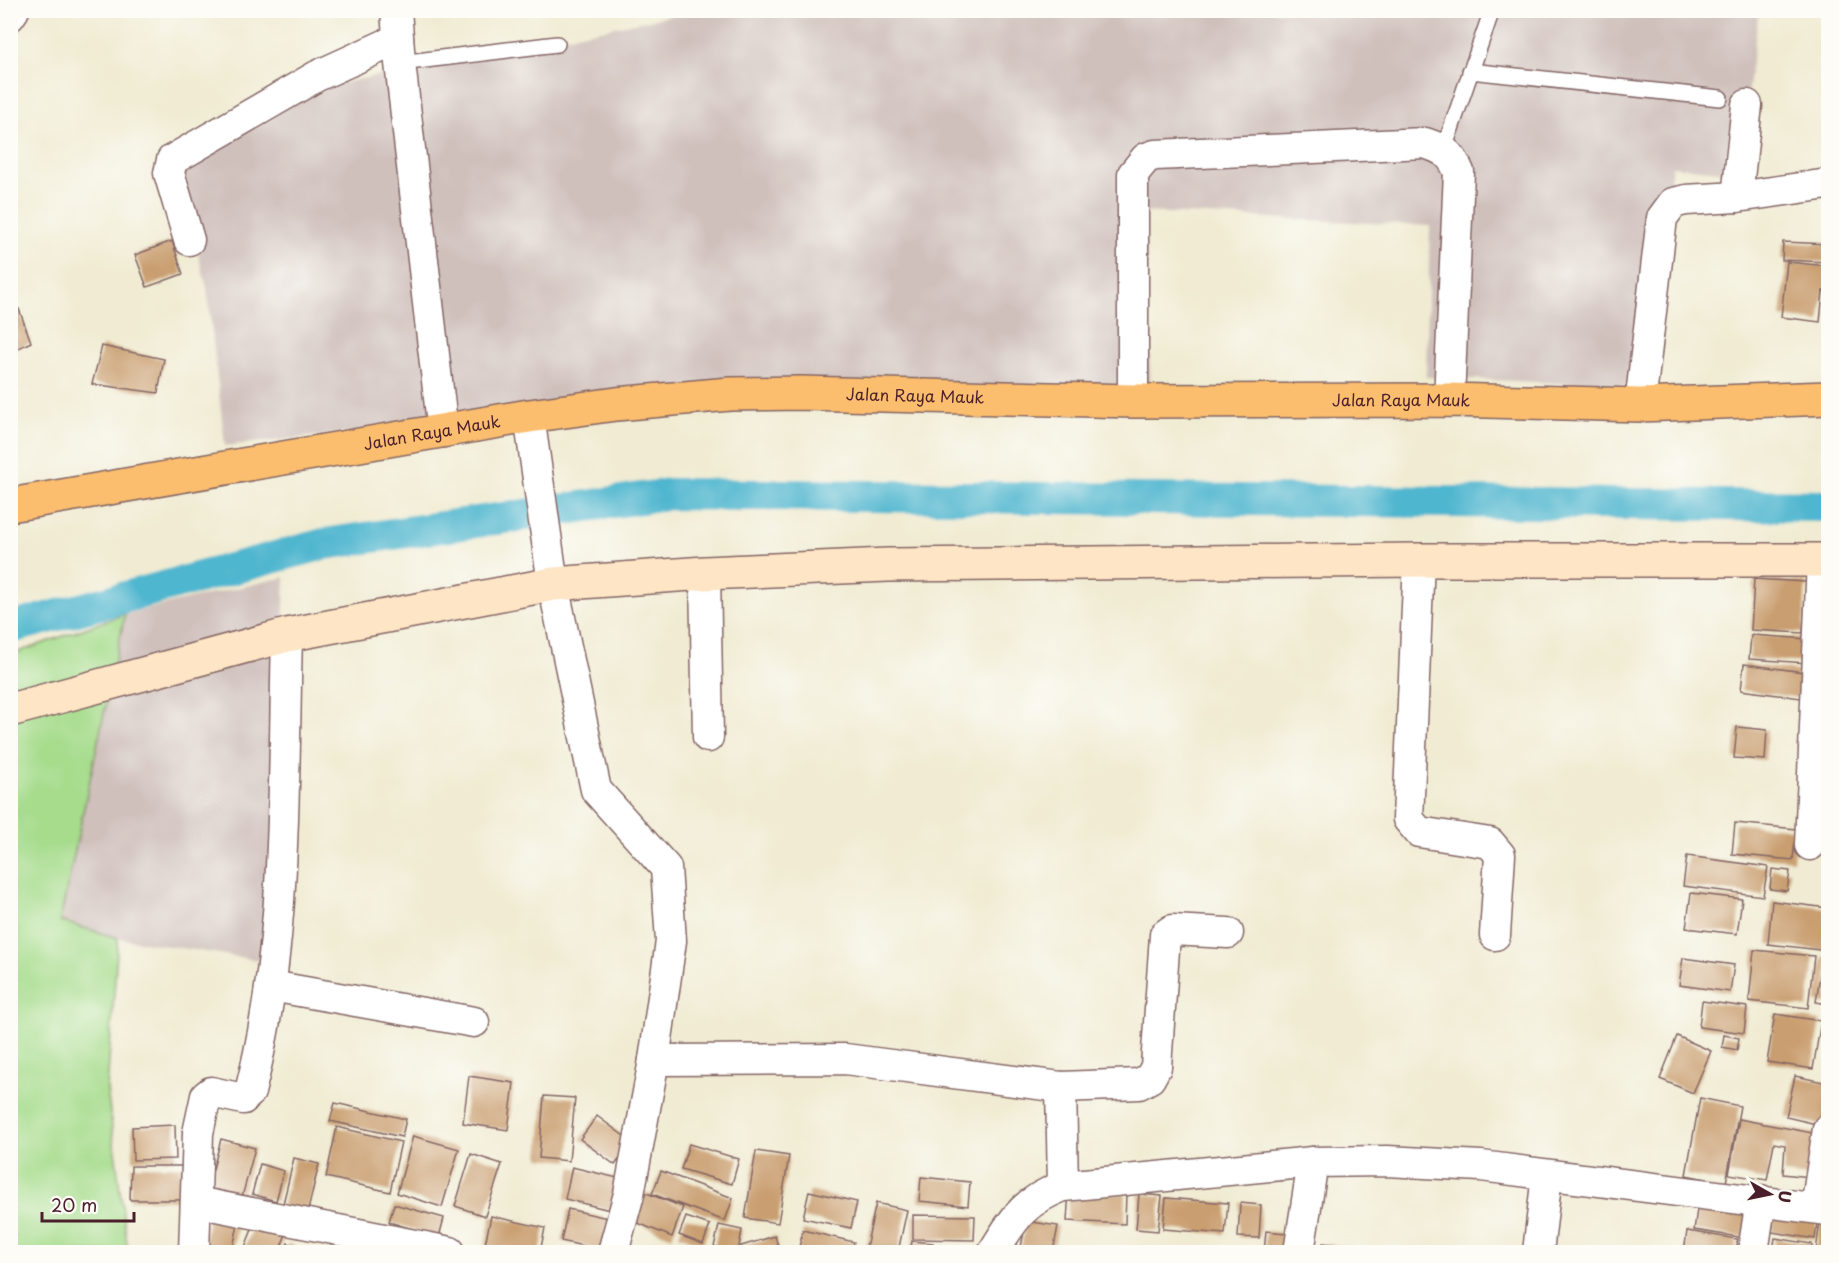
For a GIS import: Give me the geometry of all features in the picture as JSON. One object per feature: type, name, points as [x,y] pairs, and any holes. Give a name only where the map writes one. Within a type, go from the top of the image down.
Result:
[{"type":"main road","name":"Jalan Raya Mauk","points":[[10,505],[443,432],[530,428],[616,404],[730,394],[801,393],[1133,400],[1449,400],[1640,405],[1828,398]]},
{"type":"street","points":[[10,16],[14,10]]},
{"type":"street","points":[[189,240],[169,173],[172,160],[316,76],[398,38],[443,432]]},
{"type":"street","points":[[1733,102],[1737,197]]},
{"type":"street","points":[[1133,400],[1133,174],[1146,158],[1155,155],[1425,143],[1444,149],[1454,159],[1459,171],[1449,400]]},
{"type":"street","points":[[1640,405],[1662,218],[1673,203],[1737,197],[1828,184]]},
{"type":"street","points":[[530,428],[552,576],[596,790],[666,868],[670,941],[654,1060],[629,1194],[613,1252]]},
{"type":"street","points":[[1419,560],[1408,819],[1419,832],[1490,843],[1496,847],[1500,855],[1495,935]]},
{"type":"street","points":[[10,710],[287,635],[552,576],[705,573],[888,565],[1419,560],[1825,560],[1810,844]]},
{"type":"street","points":[[705,573],[708,737]]},
{"type":"street","points":[[194,1252],[198,1133],[206,1096],[211,1092],[243,1099],[250,1092],[271,986],[280,904],[287,635]]},
{"type":"street","points":[[654,1060],[845,1059],[1061,1087],[1139,1084],[1150,1078],[1156,1067],[1165,935],[1172,930],[1228,933]]},
{"type":"street","points":[[271,986],[474,1022]]},
{"type":"street","points":[[1061,1087],[1064,1186]]},
{"type":"street","points":[[993,1252],[1016,1214],[1042,1194],[1064,1186],[1313,1162],[1386,1161],[1481,1166],[1822,1209],[1828,1129]]},
{"type":"street","points":[[1299,1252],[1313,1162]]},
{"type":"street","points":[[1538,1252],[1547,1175]]},
{"type":"street","points":[[1753,1252],[1761,1200]]},
{"type":"street","points":[[196,1202],[450,1252]]},
{"type":"lane","points":[[1444,149],[1492,10]]},
{"type":"lane","points":[[398,38],[557,44]]},
{"type":"lane","points":[[1470,71],[1733,102]]},
{"type":"shaded area","points":[[684,11],[1759,11],[1736,173],[1672,166],[1642,387],[1426,377],[1430,226],[1145,212],[1151,398],[754,389],[225,446],[207,288],[172,157],[337,84]]},
{"type":"shaded area","points":[[285,577],[270,962],[118,938],[60,921],[125,614]]},
{"type":"green space","points":[[125,614],[60,921],[118,938],[107,1089],[128,1252],[11,1252],[10,655]]},
{"type":"building","points":[[172,241],[183,274],[147,287],[135,255]]},
{"type":"building","points":[[1783,242],[1828,244],[1828,262],[1782,260]]},
{"type":"building","points":[[1787,262],[1828,266],[1828,292],[1823,291],[1820,322],[1781,317]]},
{"type":"building","points":[[19,309],[31,342],[10,352],[10,313]]},
{"type":"building","points":[[102,346],[164,359],[158,393],[92,384]]},
{"type":"building","points":[[1754,579],[1806,582],[1803,633],[1751,630]]},
{"type":"building","points":[[1751,635],[1809,639],[1807,663],[1749,659]]},
{"type":"building","points":[[1744,664],[1811,673],[1808,699],[1741,690]]},
{"type":"building","points":[[1737,727],[1767,730],[1765,760],[1734,758]]},
{"type":"building","points":[[1735,823],[1796,829],[1793,860],[1732,854]]},
{"type":"building","points":[[1687,856],[1768,867],[1763,896],[1683,886]]},
{"type":"building","points":[[1772,869],[1790,871],[1787,891],[1770,889]]},
{"type":"building","points":[[1691,893],[1742,899],[1737,934],[1686,928]]},
{"type":"building","points":[[1772,901],[1828,908],[1828,951],[1768,944]]},
{"type":"building","points":[[1754,950],[1814,956],[1808,1008],[1749,1001]]},
{"type":"building","points":[[1823,956],[1828,957],[1828,1004],[1816,1002]]},
{"type":"building","points":[[1683,958],[1734,965],[1730,992],[1679,985]]},
{"type":"building","points":[[1702,1001],[1747,1007],[1744,1033],[1699,1027]]},
{"type":"building","points":[[1775,1014],[1821,1021],[1813,1069],[1767,1062]]},
{"type":"building","points":[[1724,1035],[1739,1038],[1737,1050],[1722,1047]]},
{"type":"building","points":[[1677,1036],[1711,1051],[1693,1093],[1660,1079]]},
{"type":"building","points":[[469,1076],[514,1083],[508,1130],[463,1123]]},
{"type":"building","points":[[1795,1076],[1828,1083],[1825,1126],[1786,1117]]},
{"type":"building","points":[[544,1096],[575,1098],[569,1161],[539,1158]]},
{"type":"building","points":[[1700,1098],[1740,1106],[1726,1183],[1686,1175]]},
{"type":"building","points":[[335,1103],[406,1119],[402,1137],[330,1121]]},
{"type":"building","points":[[597,1116],[632,1142],[615,1165],[580,1139]]},
{"type":"building","points":[[1739,1119],[1823,1135],[1819,1178],[1783,1174],[1785,1145],[1774,1143],[1767,1180],[1729,1174]]},
{"type":"building","points":[[175,1125],[176,1159],[133,1160],[132,1127]]},
{"type":"building","points":[[337,1127],[401,1142],[390,1192],[326,1177]]},
{"type":"building","points":[[413,1136],[459,1149],[442,1207],[397,1193]]},
{"type":"building","points":[[221,1139],[255,1148],[242,1197],[208,1188]]},
{"type":"building","points":[[689,1144],[739,1159],[732,1184],[681,1169]]},
{"type":"building","points":[[756,1151],[789,1156],[778,1223],[745,1218]]},
{"type":"building","points":[[471,1154],[502,1164],[485,1216],[455,1206]]},
{"type":"building","points":[[294,1158],[319,1164],[307,1214],[282,1208]]},
{"type":"building","points":[[260,1164],[284,1171],[276,1201],[252,1194]]},
{"type":"building","points":[[131,1166],[182,1166],[182,1200],[130,1200]]},
{"type":"building","points":[[572,1167],[626,1180],[618,1212],[565,1199]]},
{"type":"building","points":[[661,1171],[733,1198],[725,1221],[652,1194]]},
{"type":"building","points":[[921,1177],[970,1182],[968,1206],[919,1201]]},
{"type":"building","points":[[809,1191],[857,1202],[851,1228],[803,1218]]},
{"type":"building","points":[[1069,1191],[1126,1194],[1125,1224],[1067,1221]]},
{"type":"building","points":[[644,1192],[683,1207],[672,1237],[633,1221]]},
{"type":"building","points":[[1139,1194],[1162,1196],[1158,1231],[1136,1229]]},
{"type":"building","points":[[1166,1198],[1228,1203],[1225,1234],[1163,1229]]},
{"type":"building","points":[[876,1203],[907,1210],[898,1252],[865,1252]]},
{"type":"building","points":[[1240,1203],[1261,1205],[1259,1238],[1238,1237]]},
{"type":"building","points":[[1698,1203],[1749,1210],[1745,1238],[1694,1230]]},
{"type":"building","points":[[394,1204],[444,1218],[439,1237],[389,1222]]},
{"type":"building","points":[[568,1209],[612,1219],[605,1251],[561,1241]]},
{"type":"building","points":[[211,1210],[240,1216],[232,1252],[202,1249]]},
{"type":"building","points":[[1775,1210],[1818,1216],[1815,1239],[1772,1232]]},
{"type":"building","points":[[913,1215],[975,1216],[974,1240],[913,1239]]},
{"type":"building","points":[[491,1216],[545,1228],[540,1252],[499,1252],[484,1249]]},
{"type":"building","points":[[686,1217],[710,1225],[703,1244],[679,1235]]},
{"type":"building","points":[[1820,1220],[1828,1221],[1828,1252],[1816,1252]]},
{"type":"building","points":[[1026,1221],[1058,1226],[1053,1252],[1020,1252]]},
{"type":"building","points":[[255,1222],[286,1234],[279,1252],[243,1252]]},
{"type":"building","points":[[719,1225],[742,1230],[738,1252],[714,1247]]},
{"type":"building","points":[[803,1230],[854,1242],[851,1252],[798,1252]]},
{"type":"building","points":[[1266,1231],[1296,1234],[1294,1252],[1264,1252]]},
{"type":"building","points":[[1687,1231],[1737,1239],[1735,1252],[1684,1252]]},
{"type":"building","points":[[775,1236],[780,1252],[743,1252],[741,1246]]},
{"type":"building","points":[[1775,1238],[1812,1244],[1811,1252],[1773,1252]]},
{"type":"building","points":[[912,1241],[933,1243],[931,1252],[910,1252]]},
{"type":"building","points":[[288,1243],[308,1252],[284,1252]]},
{"type":"building","points":[[1323,1243],[1354,1247],[1353,1252],[1321,1252]]},
{"type":"building","points":[[629,1246],[654,1252],[628,1252]]},
{"type":"waterway","points":[[10,628],[324,544],[669,494],[1828,506]]}]
